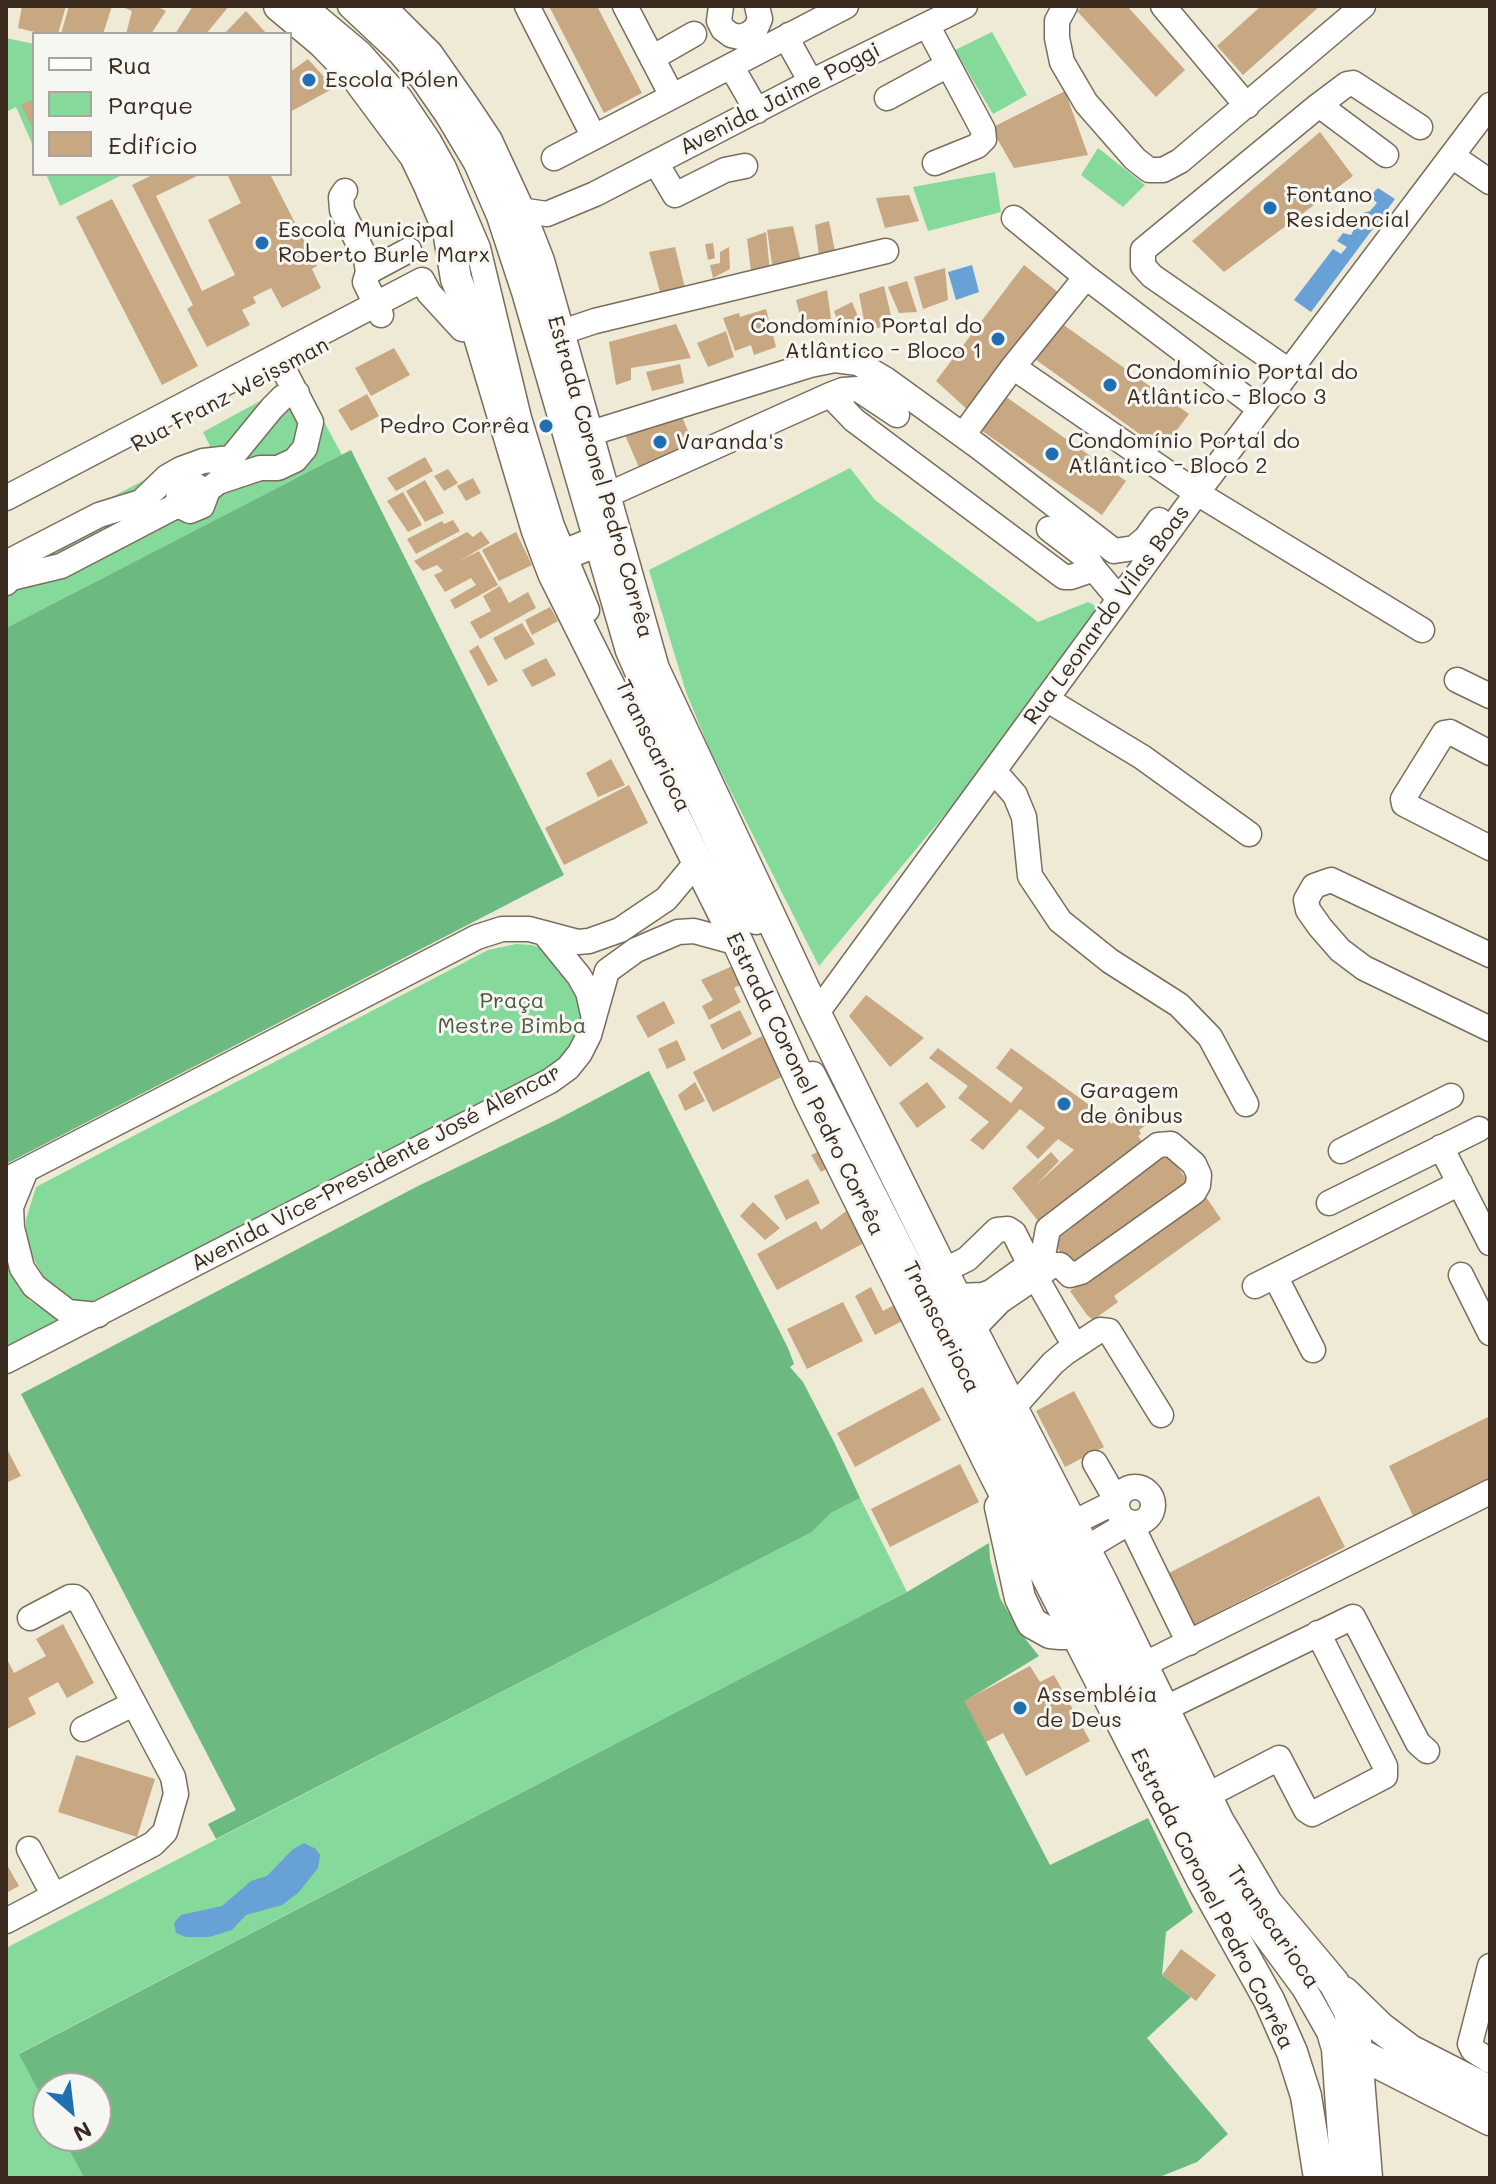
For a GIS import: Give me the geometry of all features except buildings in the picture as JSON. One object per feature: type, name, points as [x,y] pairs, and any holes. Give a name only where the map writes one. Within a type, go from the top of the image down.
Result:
[{"type":"main road","name":"Estrada Coronel Pedro Corrêa","points":[[279,6],[322,42],[357,78],[415,156],[448,230],[456,279],[477,330],[537,531],[558,565],[810,1101],[994,1473],[1025,1613],[1032,1623],[1050,1633],[1094,1611]]},
{"type":"main road","name":"Estrada Coronel Pedro Corrêa","points":[[379,6],[428,55],[463,105],[487,141],[519,210],[535,248],[663,693],[816,1014],[972,1330],[1079,1536],[1094,1611],[1202,1880],[1269,2000],[1292,2052],[1306,2096],[1319,2178]]},
{"type":"main road","points":[[558,565],[580,547],[596,544],[609,548],[622,559]]},
{"type":"main road","name":"Estrada Coronel Pedro Corrêa","points":[[1094,1611],[1143,1665],[1206,1796],[1249,1877],[1267,1903],[1334,1983],[1381,2028],[1410,2050],[1490,2091]]},
{"type":"main road","name":"Estrada Coronel Pedro Corrêa","points":[[1334,1983],[1349,2011],[1356,2052],[1367,2178]]},
{"type":"main road","points":[[1356,2052],[1490,2120]]},
{"type":"main road","points":[[1359,2099],[1407,2079]]},
{"type":"street","name":"Transcarioca","points":[[304,6],[360,53],[408,108],[444,168],[478,248],[558,565],[930,1305],[1237,1883],[1326,2000],[1335,2018],[1347,2064],[1356,2178]]},
{"type":"street","name":"Transcarioca","points":[[350,6],[400,53],[448,116],[476,163],[507,237],[621,633],[651,704],[1233,1892],[1304,1988],[1329,2032],[1334,2049],[1343,2178]]},
{"type":"street","points":[[527,6],[594,137]]},
{"type":"street","points":[[625,6],[672,96]]},
{"type":"street","points":[[721,6],[719,21],[723,29],[754,43]]},
{"type":"street","points":[[754,43],[760,19],[757,6]]},
{"type":"street","name":"Avenida Jaime Poggi","points":[[519,210],[547,214],[595,194],[965,6]]},
{"type":"street","points":[[1065,6],[1057,21],[1062,62],[1086,103],[1135,159],[1149,170],[1163,170],[1180,161],[1363,6]]},
{"type":"street","points":[[1163,6],[1247,106]]},
{"type":"street","points":[[554,158],[729,67],[754,43],[789,35],[843,7]]},
{"type":"street","points":[[927,25],[983,130],[984,139],[977,146],[935,163]]},
{"type":"street","points":[[652,58],[694,34]]},
{"type":"street","points":[[789,35],[792,48],[811,82]]},
{"type":"street","points":[[887,98],[948,65]]},
{"type":"street","points":[[729,67],[757,111]]},
{"type":"street","points":[[1289,371],[1152,276],[1143,266],[1143,250],[1347,84],[1353,83],[1420,127]]},
{"type":"street","points":[[1319,105],[1386,155]]},
{"type":"street","name":"Rua Leonardo Vilas Boas","points":[[816,1014],[1119,599],[1191,489],[1255,405],[1289,371],[1490,105]]},
{"type":"street","points":[[1452,156],[1490,182]]},
{"type":"street","points":[[656,163],[675,195],[725,170],[745,166]]},
{"type":"street","points":[[6,498],[378,310],[365,282],[368,272],[366,259],[342,210],[341,197],[345,191]]},
{"type":"street","name":"Avenida Jaime Poggi","points":[[535,248],[553,223],[595,194]]},
{"type":"street","points":[[1014,218],[1086,277],[1255,405]]},
{"type":"street","points":[[478,248],[507,237]]},
{"type":"street","points":[[368,272],[409,250]]},
{"type":"street","points":[[559,333],[595,321],[886,251]]},
{"type":"street","points":[[963,435],[1086,277]]},
{"type":"street","name":"Rua Franz Weissman","points":[[6,514],[283,368],[378,310],[429,293],[456,279]]},
{"type":"street","points":[[429,293],[462,329],[477,330]]},
{"type":"street","points":[[588,434],[835,360],[858,363],[872,371],[963,435],[1114,551],[1134,548],[1191,489]]},
{"type":"street","points":[[1013,367],[1191,489],[1422,630]]},
{"type":"street","points":[[6,583],[11,578],[61,566],[174,507],[182,507],[178,499],[180,492],[188,485],[197,486],[205,496],[218,482],[260,468],[278,468],[295,460],[305,448],[311,422],[283,368]]},
{"type":"street","points":[[605,496],[843,390],[858,389],[897,415]]},
{"type":"street","points":[[6,563],[99,515],[141,502],[167,477],[181,469],[203,461],[231,458],[283,397],[297,393]]},
{"type":"street","points":[[830,395],[854,420],[1064,577],[1094,569]]},
{"type":"street","points":[[1049,529],[1087,558],[1119,599]]},
{"type":"street","points":[[1457,680],[1490,696]]},
{"type":"street","points":[[1046,699],[1142,757],[1249,834]]},
{"type":"street","points":[[1490,753],[1450,732],[1441,735],[1404,794],[1404,804],[1490,848]]},
{"type":"street","points":[[994,771],[1015,795],[1024,817],[1030,876],[1060,921],[1110,961],[1179,1005],[1210,1037],[1246,1104]]},
{"type":"street","points":[[98,1315],[68,1312],[34,1286],[22,1268],[12,1228],[11,1207],[16,1175],[477,937],[502,929],[529,929],[578,942],[620,930],[666,899],[697,862]]},
{"type":"street","points":[[1490,955],[1331,880],[1314,886],[1306,900],[1308,910],[1340,950],[1364,968],[1490,1029]]},
{"type":"street","name":"Avenida Vice-Presidente José Alencar","points":[[6,1361],[550,1081],[568,1068],[580,1053],[607,971],[636,950],[678,932],[694,931],[738,943]]},
{"type":"street","points":[[544,933],[579,976],[588,992],[593,1017]]},
{"type":"street","points":[[1341,1151],[1440,1102],[1445,1145],[1490,1243]]},
{"type":"street","points":[[1329,1203],[1479,1129]]},
{"type":"street","points":[[972,1330],[1036,1268],[1048,1229],[1158,1145],[1171,1144],[1194,1164],[1199,1175],[1194,1192],[1081,1272],[1070,1275],[1056,1264],[1036,1268],[983,1295],[950,1283],[967,1259],[997,1230],[1008,1229],[1014,1233],[1036,1268],[1068,1334]]},
{"type":"street","points":[[1313,1350],[1265,1281],[1460,1183]]},
{"type":"street","points":[[1461,1275],[1490,1331]]},
{"type":"street","points":[[1013,1408],[1065,1353],[1100,1330],[1109,1331],[1161,1415]]},
{"type":"street","points":[[1095,1463],[1124,1512],[1189,1643]]},
{"type":"street","points":[[1143,1665],[1490,1492]]},
{"type":"street","points":[[1079,1536],[1124,1512]]},
{"type":"street","points":[[6,1921],[153,1844],[165,1832],[176,1794],[176,1784],[75,1597],[30,1618]]},
{"type":"street","points":[[1164,1709],[1353,1617],[1418,1743],[1427,1751]]},
{"type":"street","points":[[1206,1796],[1279,1758],[1306,1810],[1312,1814],[1385,1776],[1385,1766],[1318,1633]]},
{"type":"street","points":[[83,1729],[133,1704]]},
{"type":"street","points":[[29,1849],[54,1896]]},
{"type":"street","points":[[1490,1966],[1481,2041],[1470,2044],[1473,2050],[1490,2061]]},
{"type":"green space","points":[[992,32],[1027,95],[993,114],[955,50]]},
{"type":"green space","points":[[6,38],[32,44],[32,143],[16,107],[6,112]]},
{"type":"green space","points":[[1098,148],[1145,185],[1123,207],[1081,175]]},
{"type":"green space","points":[[995,172],[1001,212],[928,231],[913,187]]},
{"type":"green space","points":[[47,176],[120,176],[60,206]]},
{"type":"green space","points":[[301,379],[342,455],[6,628],[6,552],[210,446],[203,432]]},
{"type":"green space","points":[[351,450],[564,875],[6,1164],[6,628]]},
{"type":"green space","points":[[850,468],[875,500],[1038,622],[1088,602],[1100,608],[966,789],[819,966],[709,748],[686,692],[649,570]]},
{"type":"green space","name":"Praça Mestre Bimba","points":[[516,944],[544,949],[579,995],[583,1022],[561,1063],[91,1306],[64,1295],[43,1276],[30,1252],[26,1234],[26,1219],[36,1187],[488,950]]},
{"type":"green space","points":[[649,1071],[788,1348],[794,1364],[790,1367],[803,1382],[860,1498],[831,1513],[812,1532],[216,1839],[208,1824],[236,1810],[21,1394],[418,1186],[556,1120]]},
{"type":"green space","points":[[6,1265],[30,1301],[63,1322],[6,1352]]},
{"type":"green space","points":[[860,1498],[907,1592],[20,2053],[32,2077],[32,2152],[70,2152],[84,2178],[6,2178],[6,1948],[812,1532],[831,1513]]},
{"type":"green space","points":[[989,1543],[1000,1598],[1019,1631],[1039,1656],[965,1701],[1050,1865],[1148,1818],[1193,1912],[1166,1932],[1162,1975],[1191,1997],[1147,2038],[1228,2134],[1197,2162],[1157,2178],[84,2178],[70,2152],[112,2152],[112,2072],[32,2072],[32,2079],[19,2054],[907,1592]]},
{"type":"water","points":[[1378,188],[1395,199],[1311,312],[1294,300],[1333,249],[1341,254],[1347,247],[1337,241],[1343,233],[1351,235],[1363,213],[1370,211],[1377,203],[1370,196]]},
{"type":"water","points":[[972,265],[979,292],[956,300],[948,272]]},
{"type":"water","points":[[304,1843],[320,1855],[318,1868],[298,1893],[282,1905],[246,1915],[232,1930],[209,1937],[186,1937],[176,1933],[174,1923],[181,1915],[222,1906],[251,1881],[267,1876],[292,1850]]},
{"type":"place","name":"Escola Pólen","points":[[309,80]]},
{"type":"place","name":"Fontano Residencial","points":[[1270,208]]},
{"type":"place","name":"Escola Municipal Roberto Burle Marx","points":[[262,243]]},
{"type":"place","name":"Condomínio Portal do Atlântico - Bloco 1","points":[[998,339]]},
{"type":"place","name":"Condomínio Portal do Atlântico - Bloco 3","points":[[1110,385]]},
{"type":"place","name":"Pedro Corrêa","points":[[546,426]]},
{"type":"place","name":"Varanda's","points":[[660,442]]},
{"type":"place","name":"Condomínio Portal do Atlântico - Bloco 2","points":[[1052,454]]},
{"type":"place","name":"Garagem de ônibus","points":[[1064,1104]]},
{"type":"place","name":"Assembléia de Deus","points":[[1020,1708]]}]
